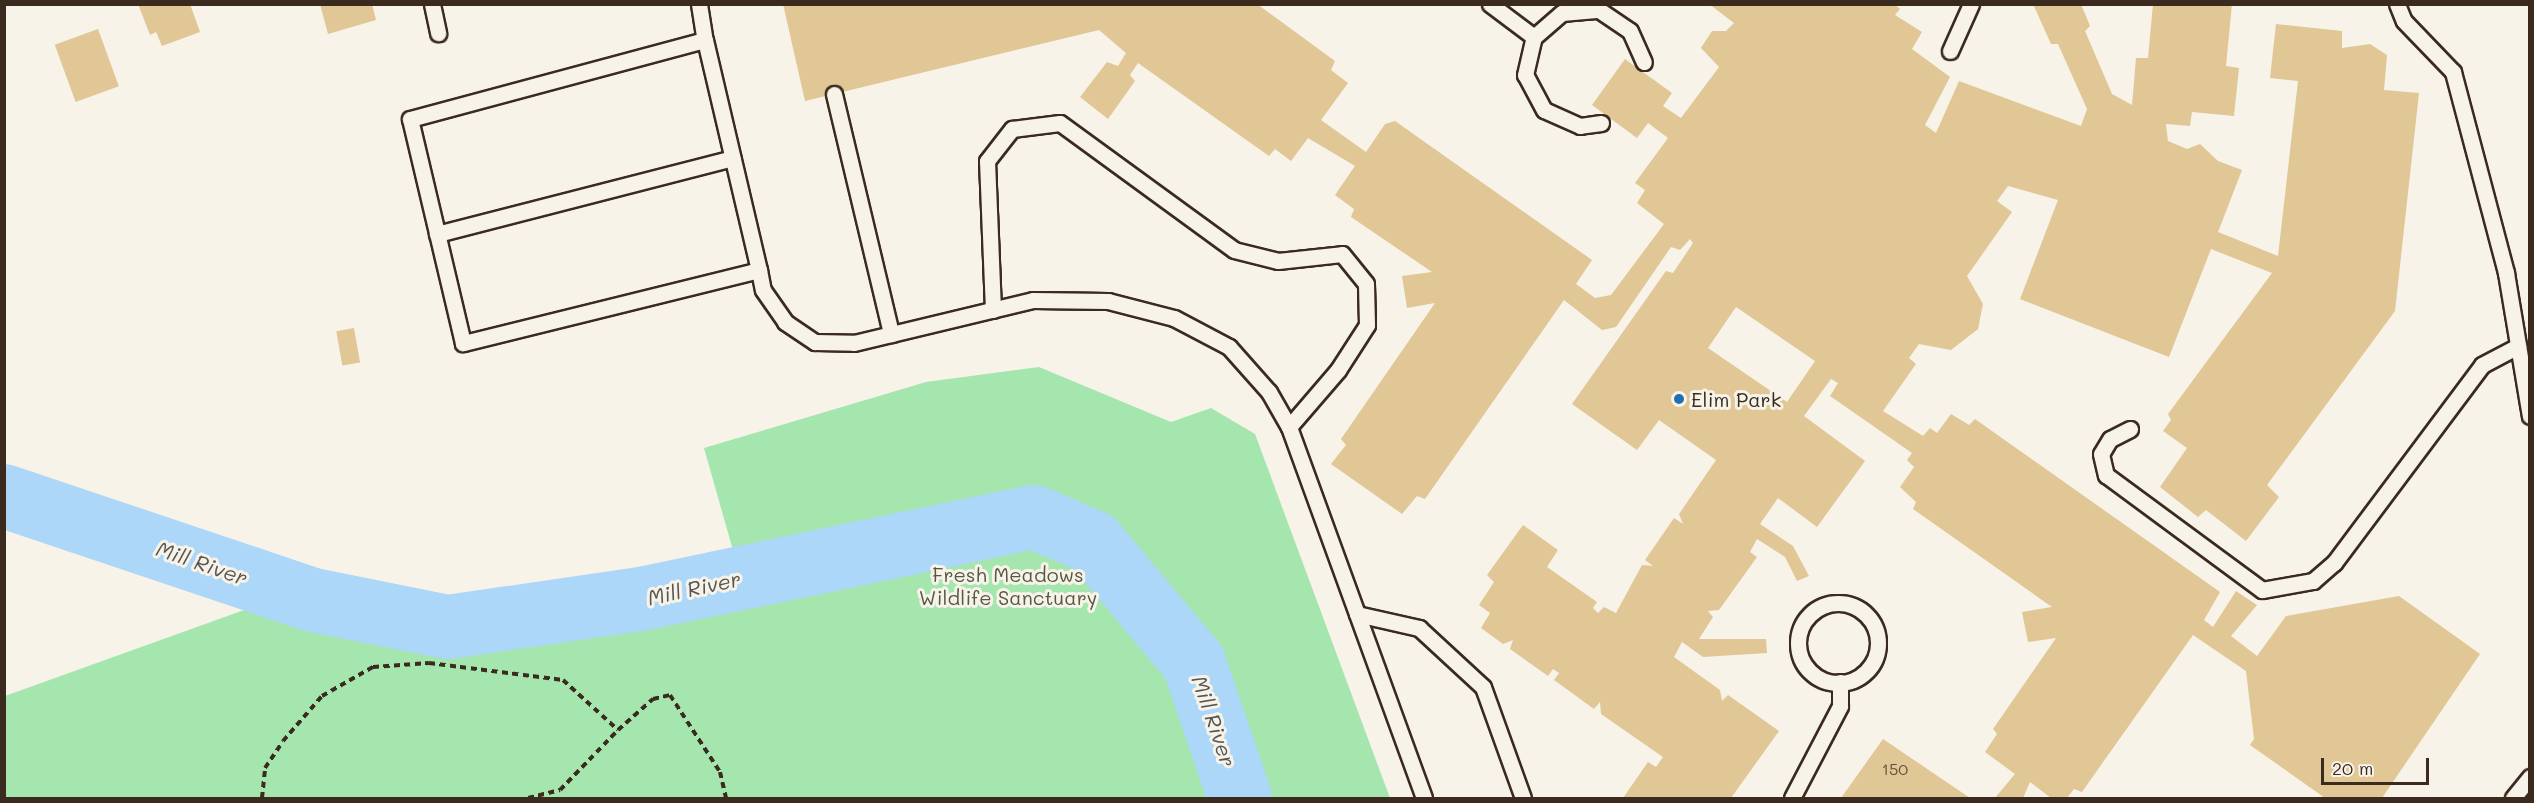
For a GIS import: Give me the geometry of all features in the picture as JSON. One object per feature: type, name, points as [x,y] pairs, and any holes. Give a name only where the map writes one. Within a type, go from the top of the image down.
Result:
[{"type":"lane","points":[[432,4],[438,33]]},
{"type":"lane","points":[[699,4],[705,40],[763,290],[784,322],[815,342],[854,343],[1033,300],[1108,301],[1174,318],[1229,347],[1269,392],[1289,427],[1424,798]]},
{"type":"lane","points":[[1490,4],[1533,37]]},
{"type":"lane","points":[[1950,51],[1971,4]]},
{"type":"lane","points":[[2397,4],[2404,21],[2453,72],[2506,273],[2529,416]]},
{"type":"lane","points":[[1601,123],[1580,126],[1544,110],[1525,75],[1533,37],[1562,13],[1599,10],[1630,31],[1644,62]]},
{"type":"lane","points":[[705,40],[410,119],[463,343],[759,270]]},
{"type":"lane","points":[[834,94],[891,334]]},
{"type":"lane","points":[[993,310],[987,161],[1012,129],[1060,123],[1234,250],[1278,261],[1342,254],[1366,284],[1367,325],[1338,370],[1289,427]]},
{"type":"lane","points":[[437,234],[732,158]]},
{"type":"lane","points":[[2130,429],[2110,439],[2101,454],[2106,475],[2262,590],[2313,580],[2334,563],[2482,365],[2518,346]]},
{"type":"lane","points":[[1837,603],[1862,610],[1877,632],[1878,645],[1869,669],[1840,682],[1809,671],[1798,647],[1804,622],[1813,612],[1837,603]]},
{"type":"lane","points":[[1357,614],[1419,628],[1483,687],[1523,798]]},
{"type":"lane","points":[[1792,798],[1840,706],[1840,682]]},
{"type":"lane","points":[[2513,798],[2529,777]]},
{"type":"path","points":[[262,798],[265,768],[283,741],[322,696],[373,668],[429,663],[563,680],[618,730]]},
{"type":"path","points":[[528,798],[560,790],[618,730],[654,699],[670,695],[720,772],[726,798]]},
{"type":"green space","name":"Fresh Meadows Wildlife Sanctuary","points":[[1039,367],[1171,422],[1211,408],[1255,434],[1390,798],[5,798],[5,696],[269,601],[337,588],[523,605],[738,568],[704,448],[926,382]]},
{"type":"building","points":[[138,4],[190,4],[200,32],[162,46],[156,32],[150,35]]},
{"type":"building","points":[[320,4],[372,4],[376,20],[328,34]]},
{"type":"building","name":"Elim Park","points":[[783,4],[1257,4],[1335,61],[1331,70],[1348,83],[1321,120],[1366,152],[1385,124],[1395,121],[1592,260],[1576,284],[1595,298],[1611,295],[1664,224],[1637,203],[1645,190],[1635,183],[1668,138],[1648,123],[1637,138],[1592,105],[1625,59],[1672,93],[1663,106],[1681,118],[1719,67],[1701,48],[1712,31],[1726,31],[1734,23],[1709,4],[1894,4],[1900,9],[1895,15],[1922,32],[1912,49],[1950,77],[1925,125],[1936,133],[1959,81],[2081,126],[2087,109],[2058,44],[2051,44],[2033,4],[2081,4],[2090,26],[2085,31],[2112,94],[2132,105],[2136,58],[2148,58],[2153,4],[2232,4],[2226,66],[2239,68],[2234,116],[2192,112],[2190,126],[2166,124],[2168,141],[2187,149],[2200,144],[2218,161],[2242,170],[2218,232],[2278,256],[2298,81],[2270,78],[2276,24],[2342,31],[2342,48],[2370,44],[2387,55],[2384,90],[2419,93],[2395,311],[2267,485],[2279,497],[2246,541],[2206,510],[2198,517],[2160,487],[2187,448],[2163,431],[2171,420],[2168,414],[2272,273],[2211,249],[2169,357],[2020,299],[2058,200],[2008,186],[1997,201],[2012,212],[1967,276],[1983,304],[1978,329],[1951,350],[1919,344],[1909,358],[1916,364],[1883,411],[1923,436],[1930,428],[1937,433],[1951,414],[1969,425],[1975,419],[2220,592],[2204,620],[2213,627],[2236,591],[2257,605],[2231,636],[2257,656],[2286,616],[2399,596],[2480,654],[2382,798],[2325,798],[2250,745],[2254,739],[2246,671],[2193,635],[2082,792],[2074,789],[2067,798],[2051,798],[2030,782],[2023,798],[1995,798],[2015,774],[1985,752],[1997,734],[1993,729],[2056,638],[2028,642],[2022,612],[2052,607],[1913,509],[1916,502],[1900,487],[1914,467],[1907,460],[1912,453],[1830,396],[1838,383],[1831,379],[1804,416],[1865,461],[1817,527],[1778,498],[1760,524],[1793,546],[1809,576],[1797,581],[1785,557],[1757,539],[1750,552],[1757,557],[1719,610],[1708,611],[1713,617],[1699,639],[1766,639],[1767,653],[1703,657],[1682,642],[1674,657],[1720,690],[1722,701],[1728,695],[1779,731],[1731,798],[1623,798],[1648,762],[1656,767],[1663,757],[1601,714],[1600,702],[1594,709],[1554,680],[1559,673],[1553,669],[1548,676],[1510,649],[1513,640],[1503,644],[1481,628],[1490,613],[1479,605],[1494,582],[1487,575],[1523,525],[1558,550],[1547,567],[1597,602],[1593,608],[1598,613],[1604,607],[1616,613],[1642,565],[1653,566],[1645,560],[1674,518],[1683,524],[1679,514],[1716,460],[1659,420],[1637,450],[1572,404],[1666,271],[1673,273],[1693,243],[1690,239],[1680,250],[1671,247],[1616,327],[1602,330],[1564,300],[1425,499],[1417,496],[1402,514],[1331,464],[1346,445],[1341,439],[1435,303],[1407,308],[1402,276],[1432,272],[1351,217],[1354,209],[1335,195],[1355,166],[1308,138],[1291,161],[1275,149],[1269,156],[1138,63],[1130,75],[1135,81],[1108,119],[1080,97],[1107,62],[1118,66],[1126,53],[1099,30],[805,101]],"holes":[[[1736,307],[1815,361],[1787,402],[1708,348]]]},
{"type":"building","points":[[98,29],[119,86],[76,102],[55,45]]},
{"type":"building","points":[[354,328],[360,362],[342,366],[336,331]]},
{"type":"building","points":[[1883,739],[1970,798],[1841,798]]},
{"type":"waterway","name":"Mill River","points":[[4,496],[313,600],[448,627],[641,599],[1034,517],[1093,542],[1194,663],[1240,798]]},
{"type":"place","name":"Elim Park","points":[[1679,399]]}]
